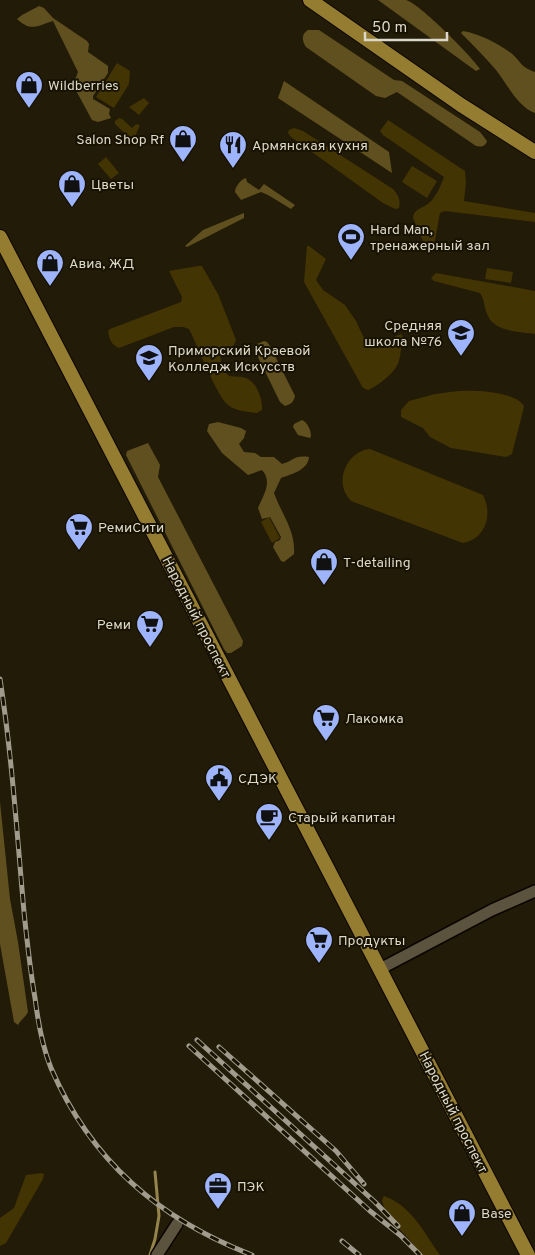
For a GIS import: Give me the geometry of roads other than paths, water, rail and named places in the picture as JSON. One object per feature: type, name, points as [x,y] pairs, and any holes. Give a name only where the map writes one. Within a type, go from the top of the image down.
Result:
[{"type":"main road","points":[[310,0],[461,105],[535,152]]},
{"type":"main road","name":"Народный проспект","points":[[0,237],[528,1255]]},
{"type":"street","points":[[380,969],[492,910],[535,891]]},
{"type":"street","points":[[157,1255],[177,1224]]},
{"type":"waterway","points":[[150,1255],[159,1216],[155,1172]]},
{"type":"railway","points":[[0,679],[11,766],[30,966],[41,1034],[51,1068],[67,1101],[86,1131],[108,1159],[132,1183],[158,1205],[187,1224],[252,1255]]},
{"type":"railway","points":[[197,1040],[375,1202],[398,1226]]},
{"type":"railway","points":[[189,1046],[420,1255]]},
{"type":"railway","points":[[219,1047],[336,1151],[364,1184]]},
{"type":"railway","points":[[342,1241],[359,1255]]},
{"type":"place","name":"Wildberries","points":[[29,109]]},
{"type":"place","name":"Salon Shop Rf","points":[[183,163]]},
{"type":"place","name":"Армянская кухня","points":[[233,169]]},
{"type":"place","name":"Цветы","points":[[72,208]]},
{"type":"place","name":"Hard Man, тренажерный зал","points":[[351,261]]},
{"type":"place","name":"Авиа, ЖД","points":[[50,287]]},
{"type":"place","name":"Средняя школа №76","points":[[461,357]]},
{"type":"place","name":"Приморский Краевой Колледж Искусств","points":[[149,382]]},
{"type":"place","name":"РемиСити","points":[[79,551]]},
{"type":"place","name":"T-detailing","points":[[324,586]]},
{"type":"place","name":"Реми","points":[[150,648]]},
{"type":"place","name":"Лакомка","points":[[326,742]]},
{"type":"place","name":"СДЭК","points":[[219,802]]},
{"type":"place","name":"Старый капитан","points":[[269,841]]},
{"type":"place","name":"Продукты","points":[[319,964]]},
{"type":"place","name":"ПЭК","points":[[218,1210]]},
{"type":"place","name":"Base","points":[[462,1237]]}]
